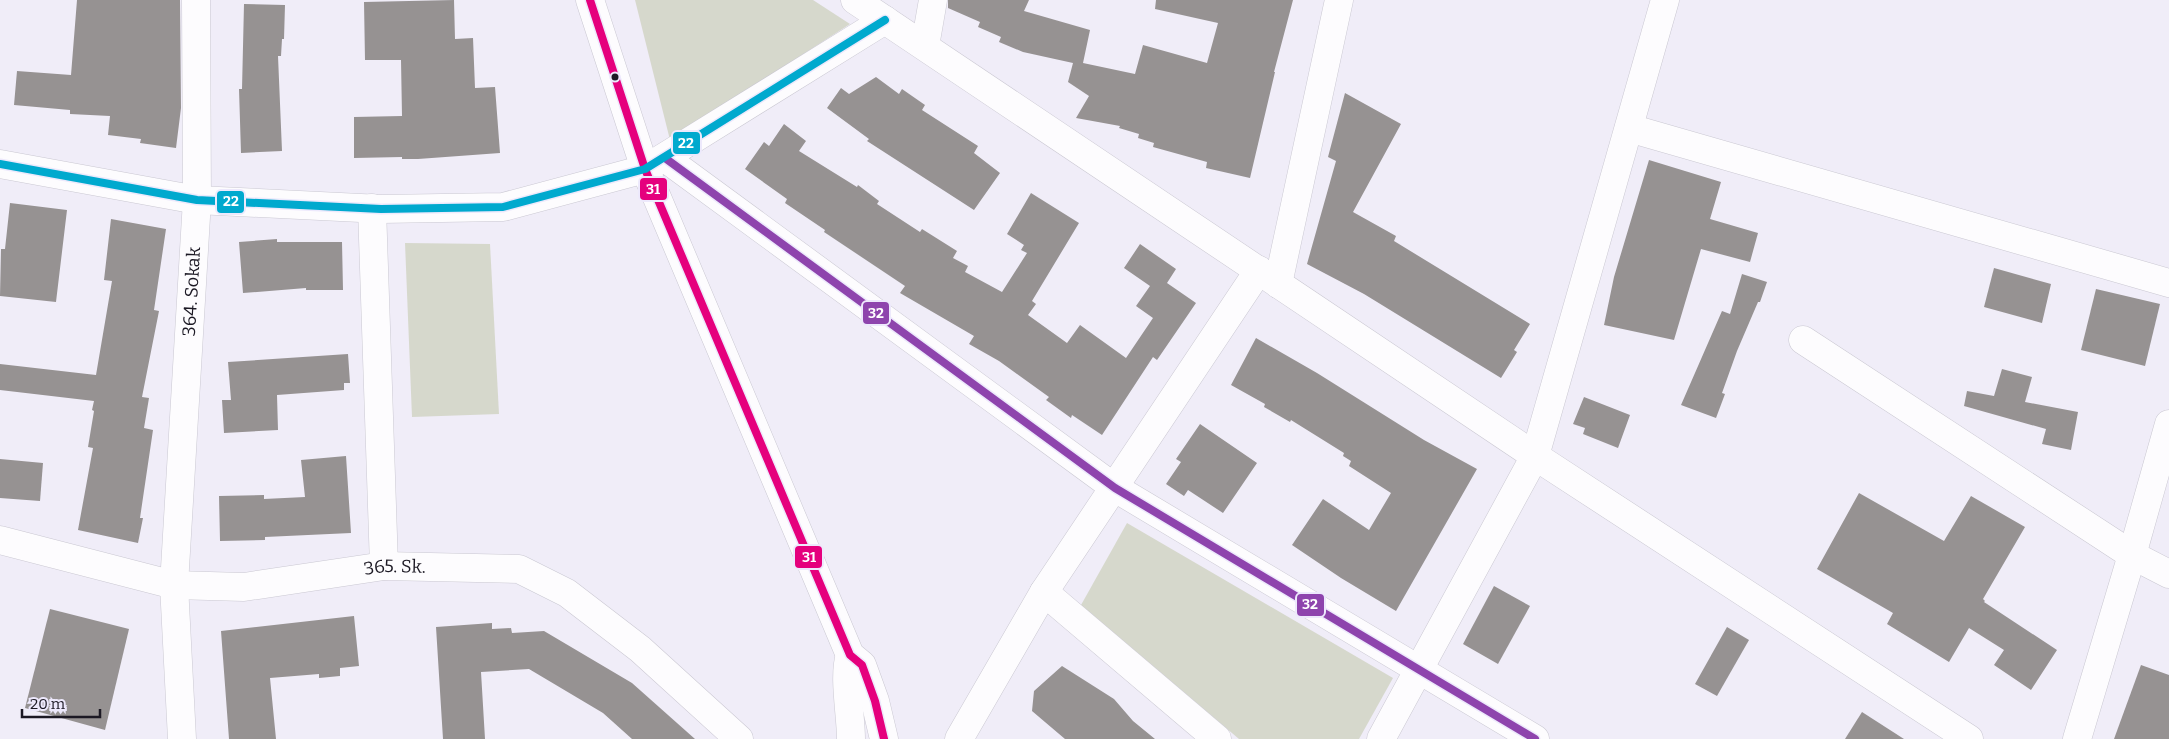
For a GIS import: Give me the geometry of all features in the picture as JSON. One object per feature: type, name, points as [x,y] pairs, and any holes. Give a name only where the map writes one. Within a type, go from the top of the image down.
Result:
[{"type":"street","name":"364. Sokak","points":[[182,739],[174,585],[197,200],[196,0]]},
{"type":"street","points":[[590,0],[850,655],[862,665],[875,701],[884,739]]},
{"type":"street","points":[[855,0],[1535,456],[1969,739]]},
{"type":"street","points":[[925,46],[933,0]]},
{"type":"street","points":[[959,739],[1044,592],[1115,488],[1268,277],[1339,0]]},
{"type":"street","points":[[1381,739],[1535,456],[1665,0]]},
{"type":"street","points":[[0,164],[197,200],[372,208],[504,207],[655,164],[885,20]]},
{"type":"street","points":[[1629,128],[2169,283]]},
{"type":"street","points":[[655,164],[1115,488],[1535,739]]},
{"type":"street","points":[[372,208],[384,566]]},
{"type":"street","points":[[1803,340],[2132,555],[2169,574]]},
{"type":"street","points":[[2077,739],[2169,424]]},
{"type":"street","name":"365. Sk.","points":[[0,540],[174,585],[244,587],[384,566],[519,569],[567,593],[640,648],[739,739]]},
{"type":"street","points":[[1044,592],[1217,739]]},
{"type":"street","points":[[850,655],[846,668],[852,739]]},
{"type":"shaded area","points":[[635,0],[813,0],[850,24],[670,140]]},
{"type":"shaded area","points":[[405,243],[490,244],[499,414],[412,417]]},
{"type":"shaded area","points":[[1127,523],[1393,678],[1359,739],[1239,739],[1081,605]]},
{"type":"building","points":[[77,0],[180,0],[181,108],[176,148],[140,143],[141,139],[108,135],[110,116],[70,114],[70,110],[14,105],[17,71],[71,75]]},
{"type":"building","points":[[454,0],[455,39],[473,38],[475,88],[495,87],[500,153],[418,159],[402,159],[402,157],[354,158],[354,117],[402,116],[401,60],[365,60],[364,2]]},
{"type":"building","points":[[948,0],[1029,0],[1024,11],[1090,30],[1083,63],[1135,74],[1143,45],[1207,63],[1218,23],[1155,9],[1156,0],[1293,0],[1274,72],[1250,178],[1206,168],[1207,162],[1153,147],[1154,143],[1138,138],[1139,134],[1119,128],[1120,126],[1076,118],[1089,96],[1068,82],[1073,63],[1023,52],[999,42],[1001,37],[978,27],[980,22],[948,8]]},
{"type":"building","points":[[244,4],[285,5],[284,39],[282,39],[281,56],[278,56],[282,151],[241,153],[239,89],[242,89]]},
{"type":"building","points":[[876,77],[899,94],[902,89],[925,105],[922,110],[978,146],[974,153],[1000,173],[974,210],[867,141],[869,139],[827,108],[841,88],[849,94]]},
{"type":"building","points":[[1345,93],[1401,124],[1353,212],[1396,236],[1394,241],[1530,324],[1514,350],[1517,352],[1501,378],[1364,294],[1307,264],[1336,161],[1328,157]]},
{"type":"building","points":[[784,124],[806,141],[799,151],[857,187],[858,185],[879,201],[877,204],[920,232],[922,229],[957,251],[953,258],[968,266],[965,272],[1002,292],[1027,253],[1021,250],[1024,245],[1007,234],[1031,193],[1079,223],[1032,301],[1036,304],[1028,315],[1067,343],[1080,325],[1126,358],[1153,318],[1136,306],[1150,286],[1124,268],[1140,244],[1176,269],[1167,283],[1196,303],[1157,360],[1153,357],[1102,435],[1072,415],[1071,418],[1046,400],[1049,397],[999,361],[969,344],[974,336],[900,293],[905,286],[824,232],[825,230],[785,203],[787,199],[745,169],[764,142],[769,146]]},
{"type":"building","points":[[1649,160],[1721,182],[1710,219],[1758,233],[1750,262],[1701,249],[1674,340],[1604,325],[1614,277]]},
{"type":"building","points":[[10,203],[67,210],[56,302],[0,296],[1,249],[5,249]]},
{"type":"building","points":[[111,219],[166,229],[154,310],[159,311],[142,397],[149,398],[144,428],[153,430],[140,518],[143,518],[138,543],[78,530],[93,448],[88,447],[94,401],[0,390],[0,364],[96,375],[112,281],[104,280]]},
{"type":"building","points":[[277,239],[277,242],[342,242],[343,290],[306,290],[306,288],[243,293],[239,242]]},
{"type":"building","points":[[1994,268],[2051,284],[2042,323],[1984,307]]},
{"type":"building","points":[[1742,274],[1767,282],[1760,302],[1758,302],[1737,351],[1722,393],[1725,394],[1716,418],[1681,405],[1722,311],[1730,314]]},
{"type":"building","points":[[2096,289],[2160,304],[2145,366],[2081,350]]},
{"type":"building","points":[[1256,338],[1317,373],[1424,440],[1477,469],[1396,611],[1341,578],[1292,545],[1323,499],[1369,530],[1391,493],[1349,466],[1351,461],[1343,456],[1344,453],[1291,420],[1290,422],[1264,407],[1265,404],[1231,385]]},
{"type":"building","points":[[348,354],[350,383],[344,383],[344,390],[277,395],[278,430],[224,433],[222,400],[231,400],[228,362]]},
{"type":"building","points":[[2002,369],[2032,377],[2025,402],[2078,412],[2071,450],[2042,444],[2046,429],[1964,406],[1967,391],[1994,396]]},
{"type":"building","points":[[1584,397],[1630,415],[1618,448],[1583,434],[1585,428],[1573,424]]},
{"type":"building","points":[[1200,424],[1257,463],[1223,513],[1188,490],[1184,496],[1166,484],[1181,462],[1176,459]]},
{"type":"building","points":[[346,456],[351,533],[265,537],[265,540],[220,541],[219,496],[264,495],[264,499],[305,497],[301,460]]},
{"type":"building","points":[[0,459],[43,463],[40,501],[0,498]]},
{"type":"building","points":[[1859,493],[1944,541],[1971,496],[2025,527],[1983,599],[1984,602],[2057,650],[2031,690],[1994,665],[2004,650],[1969,628],[1949,662],[1887,624],[1893,613],[1817,569]]},
{"type":"building","points":[[1494,586],[1530,606],[1498,664],[1463,644]]},
{"type":"building","points":[[50,609],[129,629],[105,730],[25,708]]},
{"type":"building","points":[[354,616],[359,666],[340,668],[340,676],[319,678],[319,674],[270,678],[276,739],[229,739],[221,631]]},
{"type":"building","points":[[492,623],[492,629],[511,628],[512,633],[544,631],[632,683],[695,739],[632,739],[603,713],[529,669],[481,672],[485,739],[443,739],[436,627]]},
{"type":"building","points":[[1727,627],[1749,640],[1717,696],[1695,684]]},
{"type":"building","points":[[2141,665],[2169,675],[2169,739],[2114,739]]},
{"type":"building","points":[[1062,666],[1114,699],[1133,721],[1155,739],[1065,739],[1032,711],[1034,691]]},
{"type":"building","points":[[1862,712],[1904,739],[1845,739]]},
{"type":"transit line","name":"31","points":[[590,0],[645,169],[850,655],[862,665],[875,701],[884,739]]},
{"type":"transit line","name":"22","points":[[0,164],[197,200],[381,209],[503,207],[645,169],[885,20]]},
{"type":"transit line","name":"32","points":[[665,158],[1115,488],[1535,739]]}]
